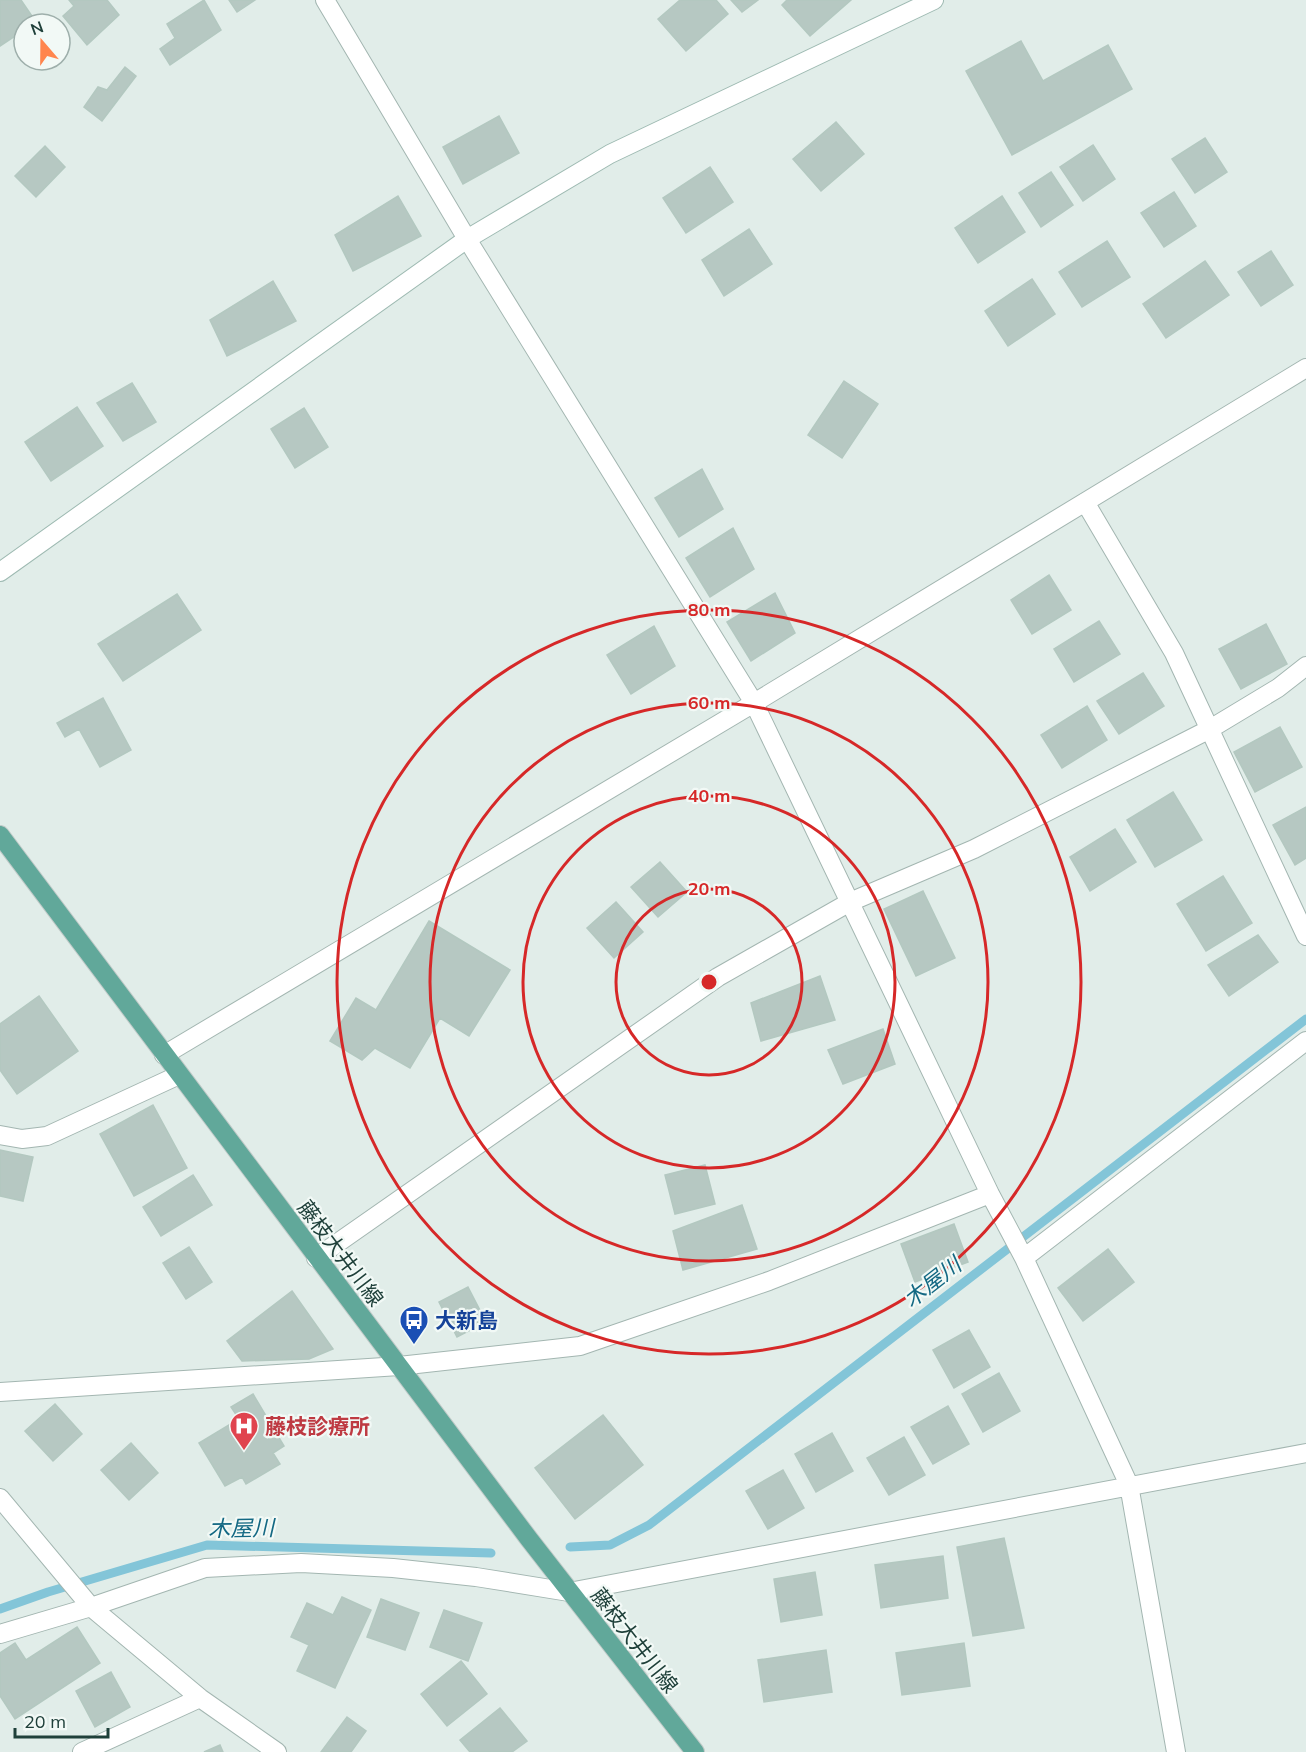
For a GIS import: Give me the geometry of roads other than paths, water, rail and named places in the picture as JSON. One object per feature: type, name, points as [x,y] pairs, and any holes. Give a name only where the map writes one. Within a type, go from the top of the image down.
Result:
[{"type":"main road","name":"藤枝大井川線","points":[[0,835],[316,1258],[569,1592],[694,1752]]},
{"type":"street","points":[[325,0],[467,238],[754,703],[990,1194],[1021,1253],[1129,1485],[1176,1752]]},
{"type":"street","points":[[0,572],[467,238],[610,154],[934,0]]},
{"type":"street","points":[[164,1055],[754,703],[1306,368]]},
{"type":"street","points":[[1085,502],[1174,653],[1306,936]]},
{"type":"street","points":[[316,1258],[718,977],[850,902],[974,849],[1210,729],[1278,688],[1306,666]]},
{"type":"street","points":[[1021,1253],[1306,1041]]},
{"type":"street","points":[[0,1135],[22,1139],[46,1136],[179,1075]]},
{"type":"street","points":[[0,1392],[399,1366],[580,1346],[769,1281],[990,1194]]},
{"type":"street","points":[[0,1634],[91,1608],[205,1568],[301,1563],[393,1568],[476,1577],[569,1592],[1306,1453]]},
{"type":"street","points":[[0,1498],[91,1608],[200,1698],[277,1752]]},
{"type":"street","points":[[82,1752],[200,1698]]},
{"type":"waterway","name":"木屋川","points":[[570,1547],[610,1545],[649,1525],[1306,1019]]},
{"type":"waterway","name":"木屋川","points":[[0,1609],[48,1592],[207,1545],[491,1553]]},
{"type":"place","name":"大新島","points":[[414,1346]]},
{"type":"place","name":"藤枝診療所","points":[[244,1452]]}]
